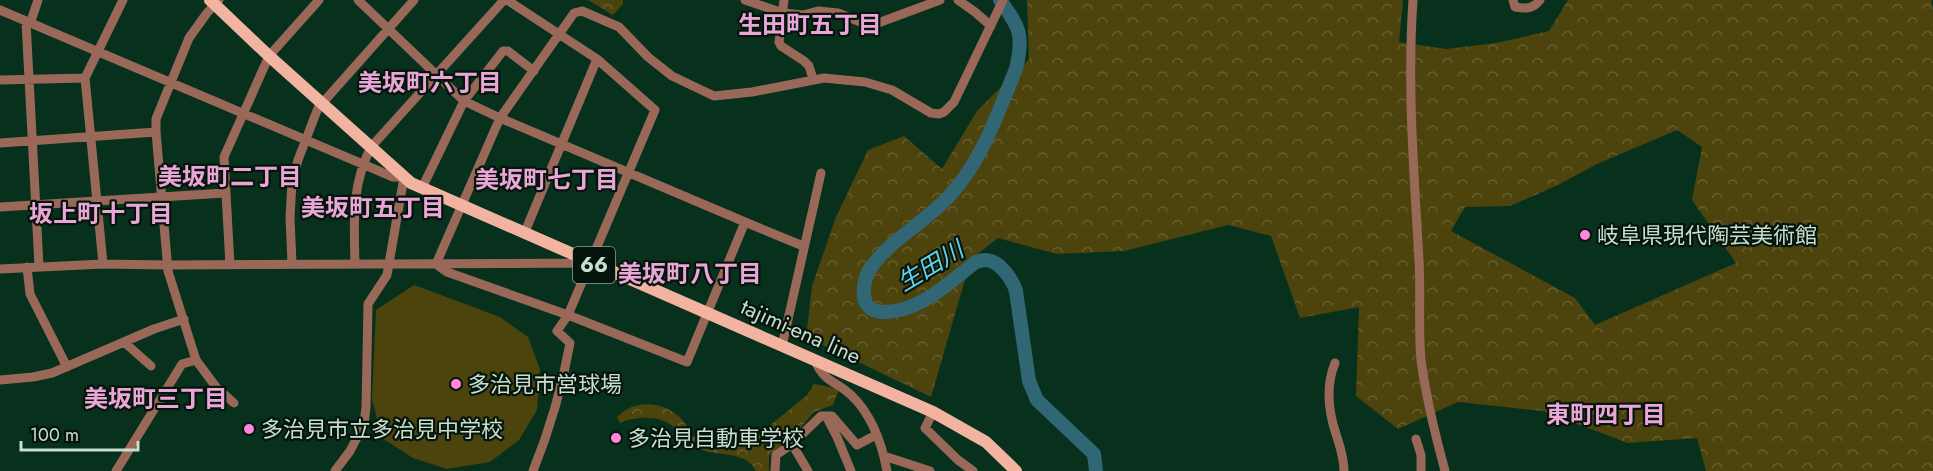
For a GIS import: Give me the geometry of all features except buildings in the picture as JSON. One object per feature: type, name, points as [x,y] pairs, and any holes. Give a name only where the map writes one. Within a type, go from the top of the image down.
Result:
[{"type":"main road","name":"tajimi-ena line","points":[[215,1],[268,56],[404,177],[422,188],[933,412],[986,442],[1016,471]]},
{"type":"street","points":[[39,0],[28,23],[34,204],[39,266]]},
{"type":"street","points":[[104,264],[85,78],[123,0]]},
{"type":"street","points":[[230,265],[224,157],[268,56],[318,0]]},
{"type":"street","points":[[358,0],[464,101],[803,246]]},
{"type":"street","points":[[292,263],[290,218],[292,182],[305,140],[322,102],[414,0]]},
{"type":"street","points":[[355,264],[353,205],[362,164],[371,147],[436,73],[505,0],[597,59],[655,110],[568,315],[557,331],[570,343],[560,394],[550,428],[533,471]]},
{"type":"street","points":[[745,0],[783,13],[803,15],[818,11],[838,13],[863,23],[878,23],[940,0]]},
{"type":"street","points":[[784,0],[778,42],[809,66],[813,79]]},
{"type":"street","points":[[958,0],[991,26]]},
{"type":"street","points":[[436,264],[500,118],[574,13],[582,11],[619,27],[648,57],[672,76],[714,96],[752,92],[813,79],[865,82],[892,90],[930,113],[939,114],[954,102],[1003,0]]},
{"type":"street","points":[[1413,0],[1411,54],[1414,189],[1419,262],[1421,357],[1427,399],[1445,471]]},
{"type":"street","points":[[1513,0],[1515,7],[1526,9],[1536,5],[1540,0]]},
{"type":"street","points":[[215,1],[189,38],[156,119],[156,132],[167,265],[196,360],[216,387],[234,403]]},
{"type":"street","points":[[0,10],[393,177],[404,177],[387,275],[368,304],[364,424],[350,451],[335,471]]},
{"type":"street","points":[[422,188],[464,101],[504,51],[508,51],[534,71]]},
{"type":"street","points":[[524,234],[597,59]]},
{"type":"street","points":[[0,80],[85,78]]},
{"type":"street","points":[[0,143],[156,132]]},
{"type":"street","points":[[783,346],[803,246],[821,173]]},
{"type":"street","points":[[0,207],[225,193]]},
{"type":"street","points":[[436,264],[447,272],[568,315],[687,362],[745,222]]},
{"type":"street","points":[[0,269],[104,264],[591,263]]},
{"type":"street","points":[[27,267],[30,294],[67,367]]},
{"type":"street","points":[[0,380],[33,377],[67,367],[154,329],[184,319]]},
{"type":"street","points":[[123,342],[151,366]]},
{"type":"street","points":[[116,471],[182,364],[196,360]]},
{"type":"street","points":[[815,361],[822,375],[851,395],[868,415],[884,456],[887,471]]},
{"type":"street","points":[[1335,363],[1328,379],[1331,419],[1343,455],[1344,471]]},
{"type":"street","points":[[933,412],[925,428],[958,460],[973,471]]},
{"type":"street","points":[[775,471],[776,455],[792,444],[821,416],[832,416],[857,445],[876,435]]},
{"type":"street","points":[[826,416],[851,471]]},
{"type":"street","points":[[1416,439],[1421,454],[1421,471]]},
{"type":"street","points":[[792,444],[808,471]]},
{"type":"street","points":[[884,456],[930,471]]},
{"type":"green space","points":[[588,0],[623,0],[623,4],[613,15]]},
{"type":"green space","points":[[1027,0],[1403,0],[1399,42],[1446,49],[1496,43],[1549,31],[1568,0],[1931,0],[1933,9],[1933,471],[1706,471],[1697,438],[1628,443],[1543,411],[1458,402],[1398,429],[1356,396],[1359,307],[1300,318],[1271,236],[1228,225],[1124,251],[1057,254],[998,238],[971,259],[931,397],[806,337],[812,286],[836,217],[868,150],[904,136],[942,169],[977,111],[1029,59]],"holes":[[[1677,130],[1702,147],[1692,200],[1736,263],[1595,325],[1575,298],[1451,231],[1465,207],[1510,206],[1558,185],[1597,164]]]},
{"type":"green space","name":"多治見市営球場","points":[[414,285],[500,317],[528,337],[540,369],[537,410],[519,440],[490,462],[447,469],[413,458],[382,438],[372,399],[376,310]]},
{"type":"green space","points":[[814,384],[839,389],[833,405],[814,412],[796,433],[769,455],[769,471],[756,471],[751,464],[738,457],[698,448],[671,425],[661,420],[640,418],[620,423],[617,417],[633,407],[651,404],[660,406],[677,415],[684,422],[690,434],[695,437],[724,445],[742,446],[807,395]]},
{"type":"waterway","name":"生田川","points":[[1000,0],[1016,25],[1020,48],[1016,69],[989,134],[972,166],[951,194],[876,261],[865,279],[865,300],[869,307],[879,312],[908,308],[932,296],[976,262],[986,260],[1001,267],[1012,281],[1016,291],[1029,381],[1037,400],[1094,454],[1096,471]]},
{"type":"place","name":"岐阜県現代陶芸美術館","points":[[1585,235]]},
{"type":"place","name":"多治見市営球場","points":[[456,384]]},
{"type":"place","name":"多治見市立多治見中学校","points":[[249,429]]},
{"type":"place","name":"多治見自動車学校","points":[[616,438]]},
{"type":"district","name":"生田町五丁目","points":[[810,24]]},
{"type":"district","name":"美坂町六丁目","points":[[430,82]]},
{"type":"district","name":"美坂町二丁目","points":[[230,176]]},
{"type":"district","name":"美坂町七丁目","points":[[547,179]]},
{"type":"district","name":"美坂町五丁目","points":[[373,207]]},
{"type":"district","name":"坂上町十丁目","points":[[101,213]]},
{"type":"district","name":"美坂町八丁目","points":[[690,273]]},
{"type":"district","name":"美坂町三丁目","points":[[156,398]]},
{"type":"district","name":"東町四丁目","points":[[1606,414]]}]
